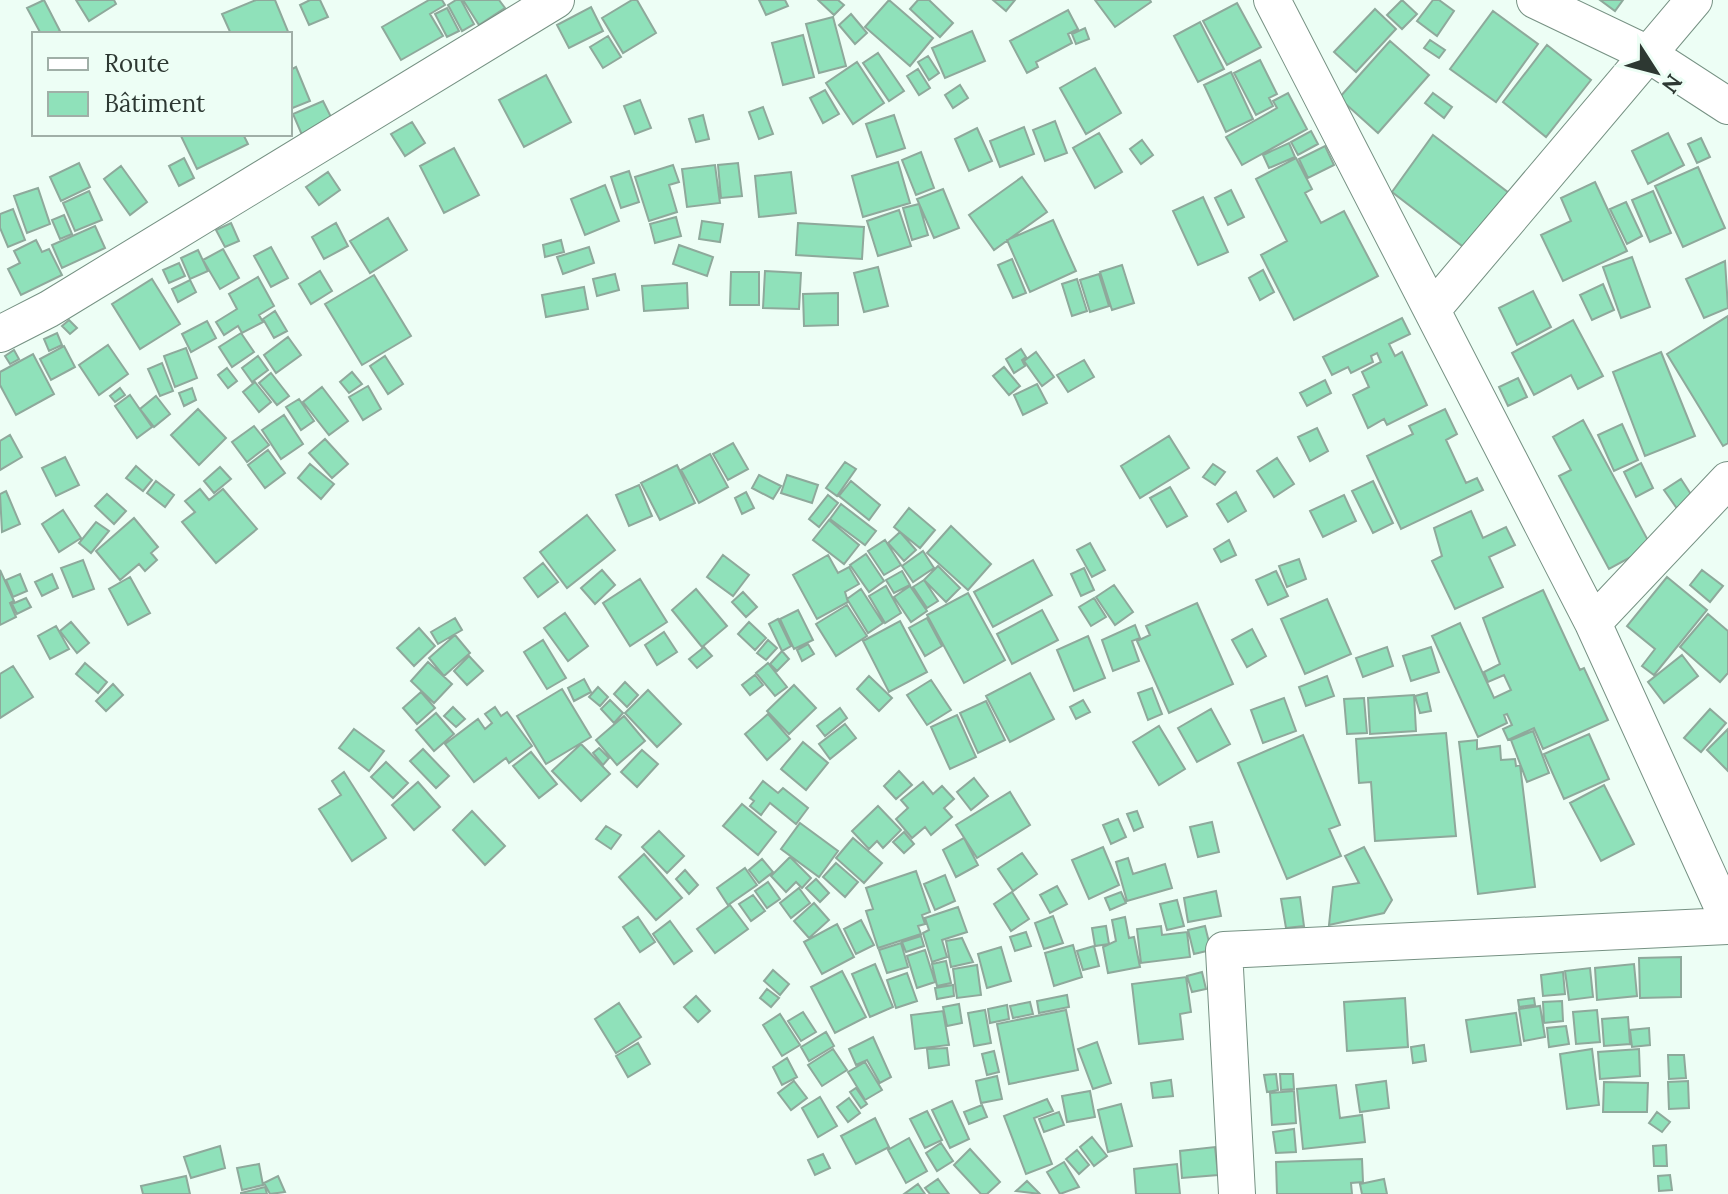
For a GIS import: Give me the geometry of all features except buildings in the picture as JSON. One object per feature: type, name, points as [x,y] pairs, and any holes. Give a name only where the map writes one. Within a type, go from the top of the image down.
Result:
[{"type":"street","points":[[0,334],[49,309],[556,0]]},
{"type":"street","points":[[1272,0],[1593,623],[1728,919]]},
{"type":"street","points":[[1535,0],[1648,54],[1728,106]]},
{"type":"street","points":[[1432,310],[1694,0]]},
{"type":"street","points":[[1593,623],[1728,480]]},
{"type":"street","points":[[1237,1194],[1224,950],[1728,926]]}]
